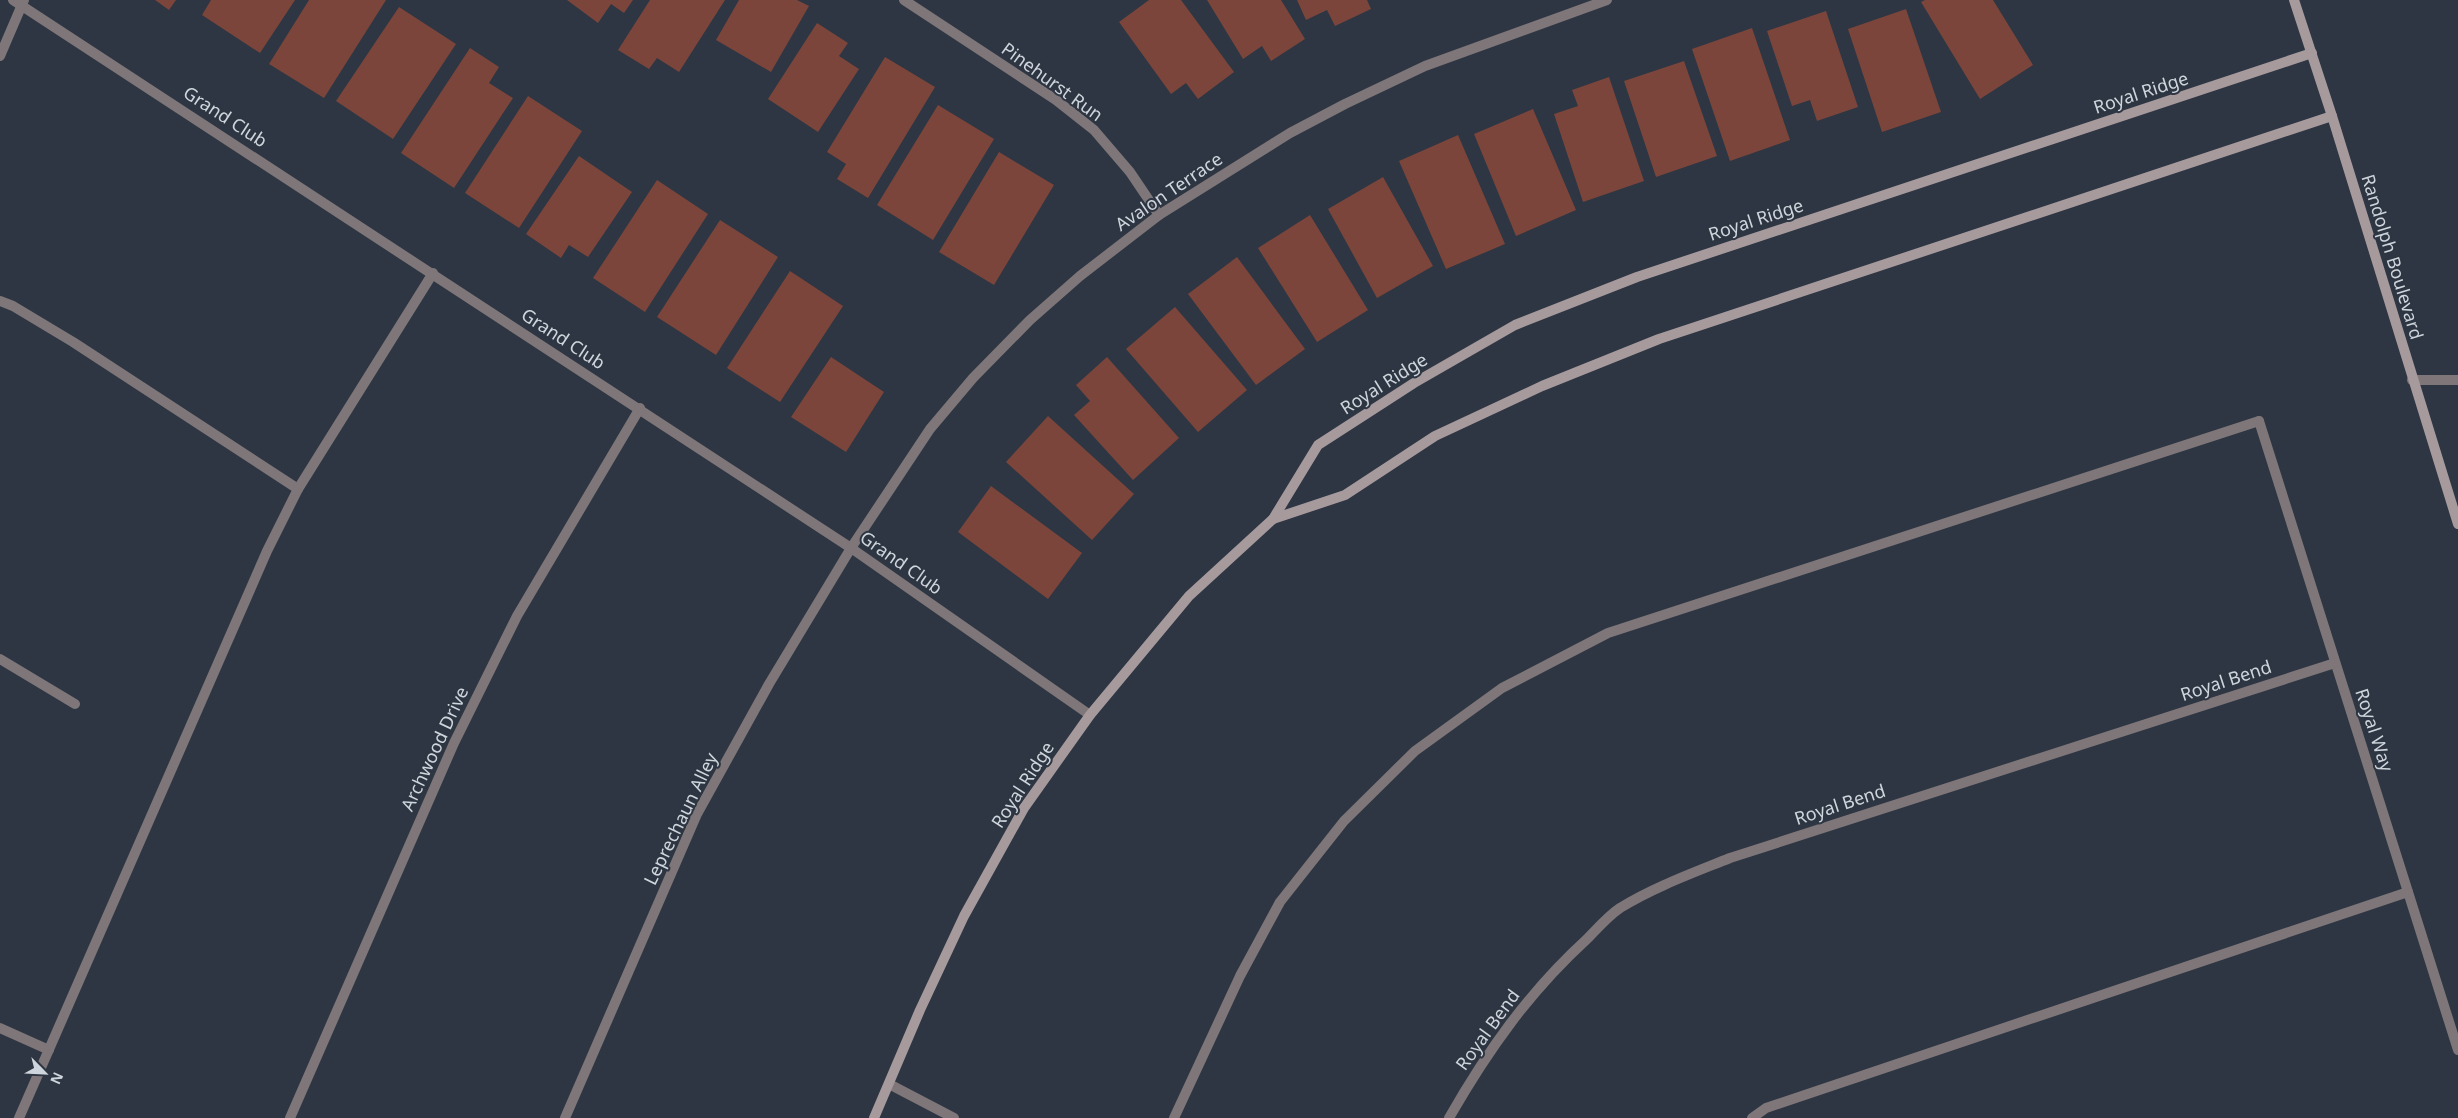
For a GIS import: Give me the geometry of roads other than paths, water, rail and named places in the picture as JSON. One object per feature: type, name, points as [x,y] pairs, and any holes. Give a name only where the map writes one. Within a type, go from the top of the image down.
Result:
[{"type":"street","name":"Pinehurst Run","points":[[904,0],[1056,100],[1094,130],[1130,172],[1159,215]]},
{"type":"street","name":"Avalon Terrace","points":[[851,548],[930,429],[974,378],[1030,320],[1058,295],[1159,215],[1290,132],[1345,104],[1425,66],[1607,0]]},
{"type":"street","name":"Randolph Boulevard","points":[[2294,0],[2332,116],[2412,380],[2456,510],[2458,524]]},
{"type":"street","points":[[0,56],[20,1]]},
{"type":"street","name":"Grand Club","points":[[20,1],[851,548],[1090,715]]},
{"type":"street","name":"Royal Ridge","points":[[874,1118],[920,1010],[964,916],[1024,808],[1090,715],[1189,596],[1273,519],[1318,445],[1414,382],[1515,325],[1637,277],[2312,53]]},
{"type":"street","name":"Royal Ridge","points":[[1273,519],[1346,495],[1435,436],[1542,386],[1659,339],[2332,116]]},
{"type":"street","points":[[19,1118],[267,551],[298,489],[433,273]]},
{"type":"street","points":[[0,301],[73,342],[298,489]]},
{"type":"street","points":[[2412,380],[2458,380]]},
{"type":"street","name":"Archwood Drive","points":[[290,1118],[458,735],[517,616],[640,408]]},
{"type":"street","name":"Royal Way","points":[[1174,1118],[1240,976],[1280,902],[1344,821],[1415,751],[1502,688],[1608,633],[2259,421],[2458,1050]]},
{"type":"street","name":"Leprechaun Alley","points":[[565,1118],[697,814],[769,684],[851,548]]},
{"type":"street","points":[[0,659],[76,704]]},
{"type":"street","name":"Royal Bend","points":[[1449,1118],[1478,1068],[1517,1013],[1558,966],[1618,910],[1649,892],[1730,858],[2335,663]]},
{"type":"street","points":[[1752,1118],[1766,1108],[2408,892]]},
{"type":"street","points":[[0,1028],[49,1050]]},
{"type":"street","points":[[889,1084],[954,1118]]}]
